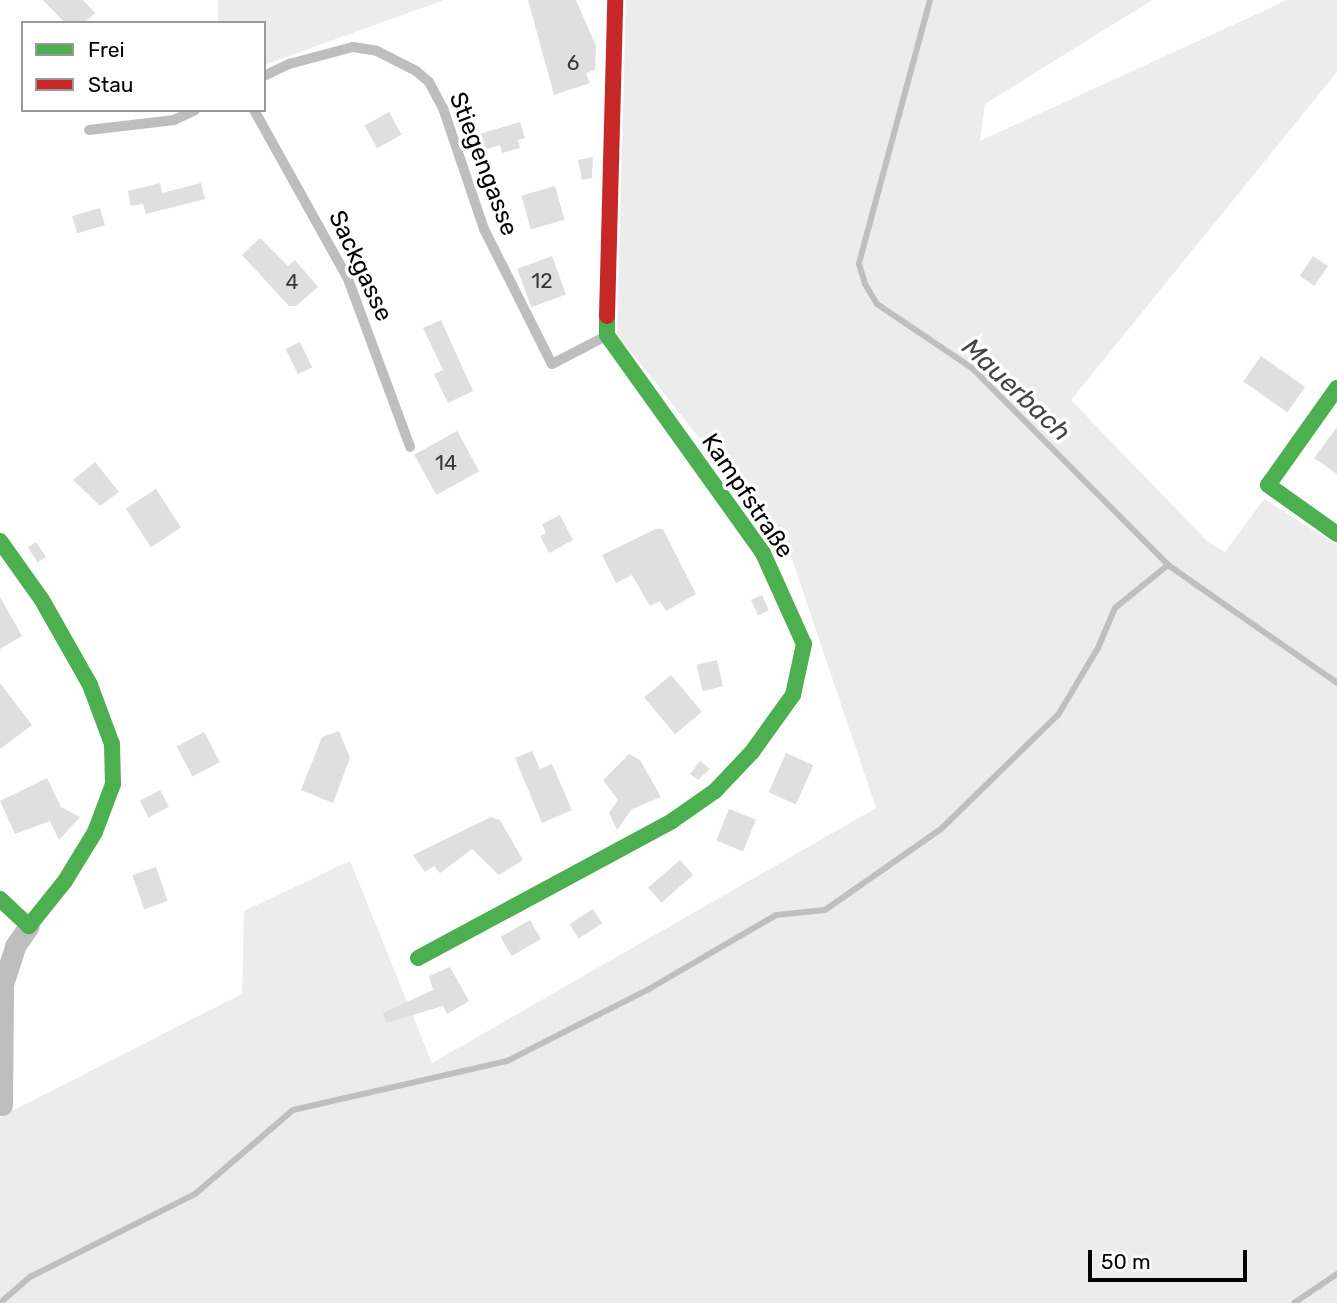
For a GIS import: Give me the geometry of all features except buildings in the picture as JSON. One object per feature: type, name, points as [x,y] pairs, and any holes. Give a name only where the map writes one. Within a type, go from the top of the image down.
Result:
[{"type":"street","points":[[607,335],[615,0]]},
{"type":"street","name":"Kampfstraße","points":[[418,958],[672,821],[715,791],[752,752],[793,695],[804,644],[763,553],[607,335]]},
{"type":"street","points":[[1337,388],[1268,485],[1337,534]]},
{"type":"street","points":[[0,541],[42,600],[90,685],[112,744],[113,784],[95,832],[65,881],[15,946],[3,984],[2,1105]]},
{"type":"street","points":[[0,899],[29,926]]},
{"type":"lane","name":"Stiegengasse","points":[[266,75],[289,64],[353,47],[377,51],[416,71],[429,82],[443,108],[484,229],[552,364],[607,335]]},
{"type":"lane","points":[[89,130],[162,122],[190,112]]},
{"type":"lane","name":"Sackgasse","points":[[255,112],[348,279],[410,447]]},
{"type":"shaded area","points":[[218,0],[444,0],[266,64],[266,21],[218,21]]},
{"type":"shaded area","points":[[626,0],[1152,0],[985,104],[980,141],[1287,0],[1337,0],[1337,72],[1071,400],[1207,541],[1225,552],[1264,499],[1337,545],[1337,1303],[0,1303],[0,1117],[242,994],[244,911],[350,861],[432,1063],[876,808],[790,553],[617,334]]},
{"type":"waterway","name":"Mauerbach","points":[[930,0],[859,264],[865,284],[877,304],[972,368],[1168,565],[1337,683]]},
{"type":"waterway","points":[[0,1303],[30,1277],[195,1194],[293,1110],[507,1061],[649,989],[776,915],[825,910],[941,829],[1058,715],[1098,648],[1115,608],[1168,565]]},
{"type":"waterway","points":[[1294,1303],[1337,1274]]},
{"type":"traffic: fast","points":[[418,958],[672,821],[715,791],[752,752],[793,695],[804,644],[763,553],[607,335],[607,316]]},
{"type":"traffic: fast","points":[[1337,388],[1268,485],[1337,534]]},
{"type":"traffic: fast","points":[[0,541],[42,600],[90,685],[112,744],[113,784],[95,832],[65,881],[29,926],[0,899]]},
{"type":"traffic: jam","points":[[607,316],[615,0]]}]
